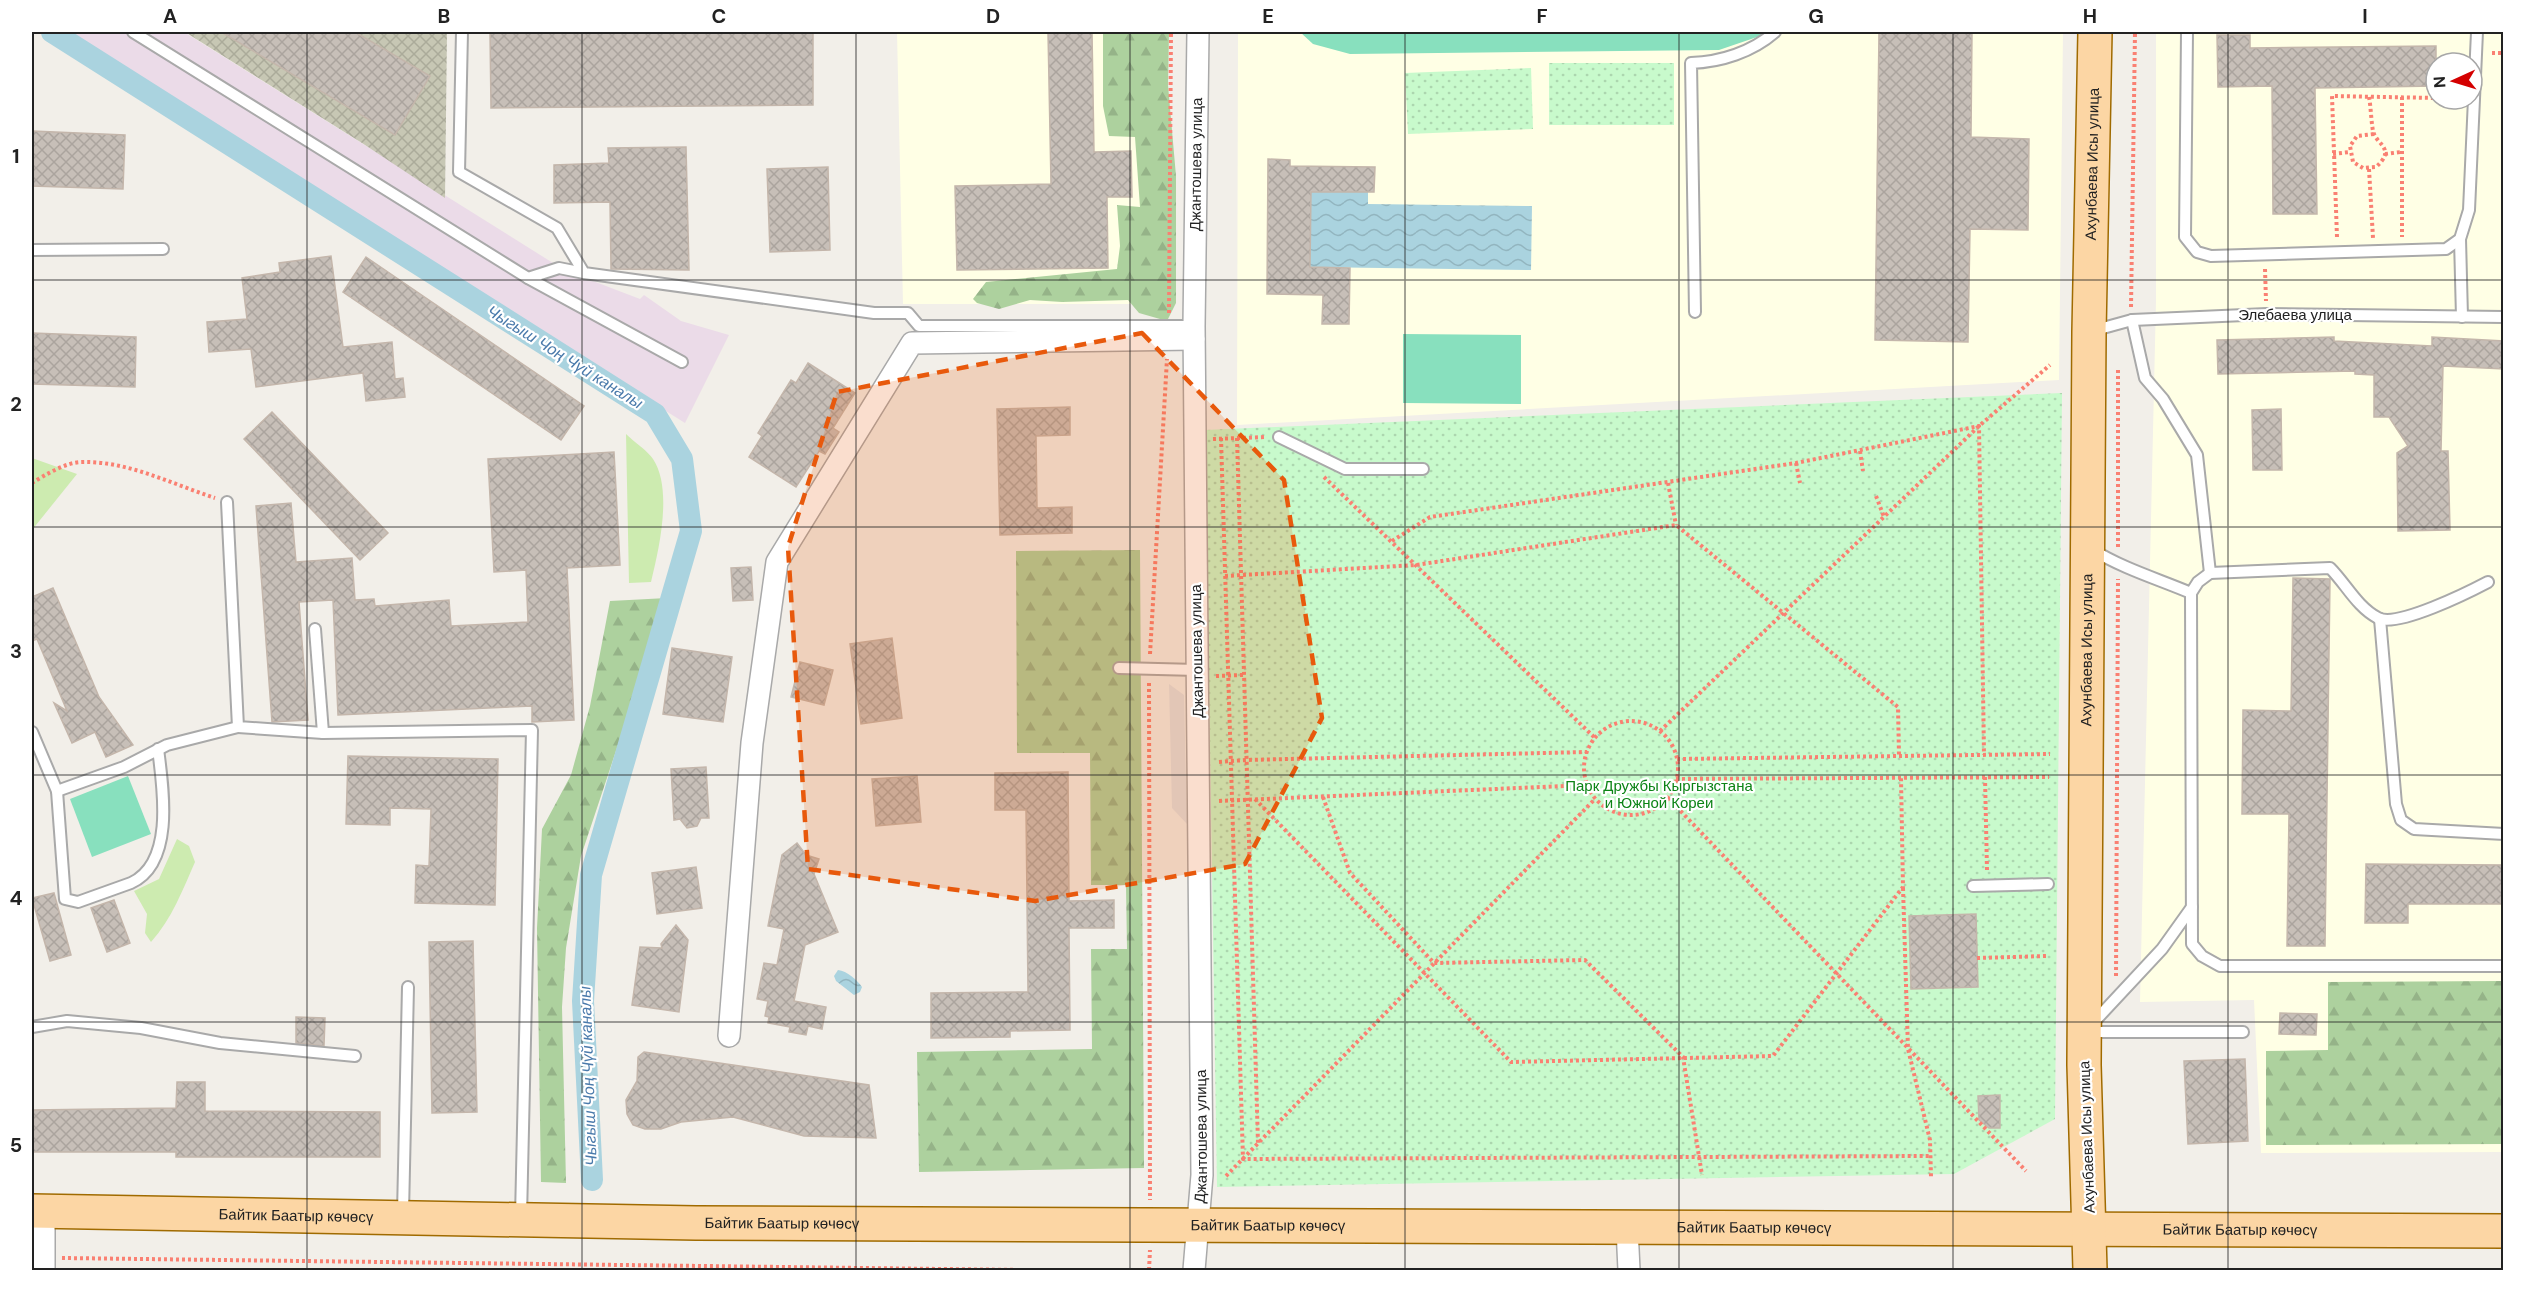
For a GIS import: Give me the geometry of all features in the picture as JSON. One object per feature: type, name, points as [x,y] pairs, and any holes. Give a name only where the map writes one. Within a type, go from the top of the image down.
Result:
[{"type":"main road","name":"Ахунбаева Исы улица","points":[[2090,1270],[2084,1032],[2089,332],[2095,32]]},
{"type":"main road","name":"Байтик Баатыр көчөсү","points":[[38,1211],[520,1221],[1627,1228],[2090,1227],[2504,1231]]},
{"type":"street","name":"Джантошева улица","points":[[1194,1270],[1202,1175],[1194,333],[1198,32]]},
{"type":"street","points":[[729,1036],[752,743],[777,562],[912,343],[1169,332],[1194,333]]},
{"type":"street","points":[[38,1211],[50,1264]]},
{"type":"street","points":[[1627,1228],[1629,1270]]},
{"type":"lane","points":[[134,32],[528,278],[682,362]]},
{"type":"lane","points":[[462,32],[459,172],[556,228],[584,273]]},
{"type":"lane","points":[[1695,312],[1691,63],[1718,62],[1766,39],[1775,32]]},
{"type":"lane","points":[[2187,32],[2185,237],[2197,252],[2211,256],[2446,249],[2460,239]]},
{"type":"lane","points":[[2462,317],[2460,239],[2469,210],[2477,32]]},
{"type":"lane","points":[[32,250],[163,249]]},
{"type":"lane","points":[[528,278],[559,268],[874,313],[908,313],[919,326],[1169,332]]},
{"type":"lane","name":"Элебаева улица","points":[[2089,332],[2132,320],[2267,314],[2504,317]]},
{"type":"lane","points":[[2132,320],[2145,378],[2163,399],[2197,455],[2210,573]]},
{"type":"lane","points":[[1279,437],[1345,469],[1423,469]]},
{"type":"lane","points":[[227,502],[238,727]]},
{"type":"lane","points":[[2087,547],[2118,565],[2191,593]]},
{"type":"lane","points":[[2488,582],[2464,595],[2413,616],[2380,619],[2355,599],[2344,581],[2330,568],[2210,573],[2198,582],[2191,593],[2192,944],[2202,956],[2220,966],[2504,966]]},
{"type":"lane","points":[[2380,619],[2396,804],[2401,820],[2414,829],[2504,834]]},
{"type":"lane","points":[[315,628],[323,733]]},
{"type":"lane","points":[[1119,668],[1197,670]]},
{"type":"lane","points":[[57,791],[124,767],[167,745],[238,727],[323,733],[532,730],[520,1221]]},
{"type":"lane","points":[[32,732],[57,791],[65,899],[78,902],[139,880],[152,864],[164,825],[158,749]]},
{"type":"lane","points":[[1973,886],[2048,884]]},
{"type":"lane","points":[[2084,1032],[2162,949],[2192,907]]},
{"type":"lane","points":[[403,1217],[408,987]]},
{"type":"lane","points":[[32,1027],[67,1021],[141,1028],[220,1043],[355,1056]]},
{"type":"lane","points":[[2084,1032],[2242,1032]]},
{"type":"path","points":[[1150,1200],[1149,668],[1169,332],[1171,32]]},
{"type":"path","points":[[2132,320],[2135,32]]},
{"type":"path","points":[[2338,252],[2332,96],[2424,98]]},
{"type":"path","points":[[2369,97],[2374,135],[2384,146],[2385,154],[2382,161],[2369,169]]},
{"type":"path","points":[[2402,97],[2403,250]]},
{"type":"path","points":[[2369,169],[2353,162],[2350,152],[2357,136],[2374,135]]},
{"type":"path","points":[[2333,154],[2350,152]]},
{"type":"path","points":[[2385,154],[2401,152]]},
{"type":"path","points":[[2369,169],[2374,251]]},
{"type":"path","points":[[2264,254],[2267,314]]},
{"type":"path","points":[[2115,999],[2118,358]]},
{"type":"path","points":[[1660,731],[1979,426],[2050,365]]},
{"type":"path","points":[[1392,541],[1430,517],[1796,463],[1979,426]]},
{"type":"path","points":[[1979,426],[1984,755]]},
{"type":"path","points":[[1195,439],[1279,437]]},
{"type":"path","points":[[1221,438],[1243,1159]]},
{"type":"path","points":[[1237,438],[1258,1143]]},
{"type":"path","points":[[1860,451],[1863,471]]},
{"type":"path","points":[[32,483],[47,474],[80,462],[129,467],[227,502]]},
{"type":"path","points":[[1796,463],[1800,483]]},
{"type":"path","points":[[1321,475],[1595,738]]},
{"type":"path","points":[[1668,483],[1676,525],[1898,707],[1899,756]]},
{"type":"path","points":[[1876,496],[1884,517]]},
{"type":"path","points":[[1225,576],[1416,565],[1676,525]]},
{"type":"path","points":[[1625,722],[1642,722],[1660,731],[1671,744],[1677,759],[1677,779],[1668,798],[1656,809],[1641,815],[1624,815],[1609,810],[1596,799],[1587,785],[1584,769],[1587,752],[1595,738],[1607,728],[1625,722]]},
{"type":"path","points":[[1198,764],[1245,760],[1587,752]]},
{"type":"path","points":[[1677,759],[2050,754]]},
{"type":"path","points":[[1984,777],[1987,870]]},
{"type":"path","points":[[1677,779],[2049,777]]},
{"type":"path","points":[[1901,778],[1908,1049],[1930,1140],[1931,1177]]},
{"type":"path","points":[[1199,802],[1587,785]]},
{"type":"path","points":[[1323,796],[1350,873],[1434,963],[1585,960],[1683,1057],[1702,1175]]},
{"type":"path","points":[[1668,798],[2026,1172]]},
{"type":"path","points":[[1255,799],[1511,1062],[1773,1056],[1903,887]]},
{"type":"path","points":[[1226,1176],[1596,799]]},
{"type":"path","points":[[1977,958],[2047,956]]},
{"type":"path","points":[[1243,1159],[1699,1155],[1930,1156]]},
{"type":"path","points":[[1149,1270],[1150,1246]]},
{"type":"path","points":[[50,1264],[1024,1270]]},
{"type":"highlighted area","points":[[1142,333],[1284,480],[1322,718],[1245,864],[1035,901],[808,869],[788,547],[837,392]]},
{"type":"shaded area","points":[[61,32],[184,32],[553,263],[572,266],[572,273],[640,299],[644,295],[681,321],[729,335],[685,423]]},
{"type":"shaded area","points":[[185,32],[447,32],[445,198],[362,143]]},
{"type":"shaded area","points":[[897,32],[1165,32],[1165,304],[903,304]]},
{"type":"shaded area","points":[[1238,32],[2063,32],[2059,380],[1237,425]]},
{"type":"shaded area","points":[[2156,32],[2503,32],[2503,1152],[2261,1153],[2254,1000],[2140,1002],[2156,300]]},
{"type":"shaded area","points":[[1169,684],[1184,695],[1187,824],[1172,808]]},
{"type":"green space","points":[[1103,32],[1169,32],[1168,85],[1176,176],[1176,303],[1167,321],[1139,313],[1128,300],[1062,302],[1030,300],[999,309],[977,303],[973,299],[986,282],[1117,269],[1120,246],[1117,205],[1140,207],[1135,137],[1109,136],[1103,106]]},
{"type":"green space","points":[[1300,32],[1764,32],[1760,36],[1719,50],[1350,54],[1313,44]]},
{"type":"green space","points":[[1549,63],[1674,63],[1674,125],[1549,125]]},
{"type":"green space","points":[[1531,68],[1533,129],[1408,134],[1405,73]]},
{"type":"green space","points":[[1403,334],[1521,335],[1521,404],[1403,403]]},
{"type":"green space","name":"Парк Дружбы Кыргызстана и Южной Кореи","points":[[2062,393],[2055,1119],[1954,1174],[1217,1187],[1205,430]]},
{"type":"green space","points":[[626,434],[653,459],[662,486],[662,519],[658,553],[651,582],[629,583]]},
{"type":"green space","points":[[32,458],[77,474],[32,530]]},
{"type":"green space","points":[[1140,550],[1144,1168],[919,1172],[917,1052],[1092,1049],[1091,949],[1127,949],[1126,885],[1091,885],[1090,753],[1017,753],[1016,551]]},
{"type":"green space","points":[[667,598],[581,856],[566,948],[562,1007],[566,1183],[541,1182],[537,928],[542,829],[571,775],[590,706],[610,601]]},
{"type":"green space","points":[[128,776],[151,834],[92,857],[70,799]]},
{"type":"green space","points":[[177,839],[189,846],[195,862],[171,914],[151,942],[145,933],[147,914],[134,891],[159,879]]},
{"type":"green space","points":[[2503,981],[2503,1144],[2266,1145],[2266,1051],[2328,1050],[2328,982]]},
{"type":"water","points":[[1311,192],[1368,192],[1368,204],[1532,206],[1531,270],[1310,267]]},
{"type":"water","points":[[838,970],[848,974],[862,987],[860,992],[854,995],[836,981],[834,976]]},
{"type":"building","points":[[221,32],[355,32],[430,76],[395,135]]},
{"type":"building","points":[[490,32],[813,32],[813,105],[491,108]]},
{"type":"building","points":[[1048,32],[1092,32],[1094,152],[1131,151],[1132,197],[1107,197],[1108,268],[957,270],[955,186],[1051,184]]},
{"type":"building","points":[[1879,32],[1972,32],[1971,137],[2029,139],[2028,230],[1970,229],[1968,342],[1875,340]]},
{"type":"building","points":[[2217,35],[2250,35],[2250,48],[2436,46],[2436,51],[2424,51],[2424,86],[2315,88],[2317,214],[2273,214],[2272,86],[2218,87]]},
{"type":"building","points":[[32,131],[125,135],[123,189],[32,186]]},
{"type":"building","points":[[686,147],[689,270],[611,269],[610,202],[554,203],[554,165],[609,163],[608,148]]},
{"type":"building","points":[[1268,159],[1290,160],[1290,166],[1375,167],[1374,192],[1311,192],[1310,267],[1350,268],[1349,324],[1322,324],[1323,295],[1267,294]]},
{"type":"building","points":[[828,167],[830,250],[770,252],[767,169]]},
{"type":"building","points":[[331,256],[343,347],[392,342],[395,379],[403,378],[405,397],[366,401],[363,373],[256,387],[251,349],[209,352],[207,322],[247,319],[242,278],[280,272],[279,263]]},
{"type":"building","points":[[366,257],[584,406],[561,440],[343,292]]},
{"type":"building","points":[[32,333],[136,337],[135,387],[32,384]]},
{"type":"building","points":[[2334,337],[2334,341],[2432,346],[2432,337],[2504,341],[2504,369],[2443,366],[2441,451],[2448,451],[2450,530],[2398,531],[2397,453],[2408,446],[2389,417],[2374,417],[2374,375],[2355,374],[2355,371],[2218,374],[2217,340]]},
{"type":"building","points":[[808,363],[855,393],[833,428],[839,432],[825,454],[819,451],[796,487],[749,457],[762,436],[758,433],[791,380],[796,383]]},
{"type":"building","points":[[1070,407],[1070,435],[1036,436],[1037,508],[1072,507],[1072,533],[1000,535],[997,409]]},
{"type":"building","points":[[2281,409],[2282,470],[2253,470],[2252,410]]},
{"type":"building","points":[[272,412],[388,533],[360,560],[244,439]]},
{"type":"building","points":[[614,452],[620,565],[567,568],[574,720],[532,722],[532,706],[338,715],[333,600],[299,602],[308,720],[272,722],[256,506],[291,503],[296,562],[352,558],[355,600],[374,599],[375,606],[449,600],[451,626],[528,622],[526,570],[494,572],[488,459]]},
{"type":"building","points":[[751,567],[753,600],[733,601],[731,568]]},
{"type":"building","points":[[2293,578],[2330,579],[2325,946],[2287,946],[2289,814],[2242,814],[2243,710],[2291,711]]},
{"type":"building","points":[[53,588],[99,697],[133,745],[106,757],[95,732],[72,743],[54,703],[67,711],[37,639],[32,641],[32,597]]},
{"type":"building","points":[[892,638],[902,718],[861,724],[850,644]]},
{"type":"building","points":[[672,648],[732,657],[723,722],[663,714]]},
{"type":"building","points":[[800,662],[833,670],[824,705],[791,697]]},
{"type":"building","points":[[348,756],[498,759],[495,905],[415,903],[416,865],[429,866],[431,809],[390,808],[390,825],[346,824]]},
{"type":"building","points":[[706,767],[709,818],[701,818],[697,826],[687,828],[680,819],[674,820],[671,769]]},
{"type":"building","points":[[1068,772],[1069,901],[1114,900],[1114,928],[1069,928],[1070,1030],[1010,1031],[1010,1037],[931,1038],[931,993],[1028,992],[1026,810],[995,810],[995,773]]},
{"type":"building","points":[[917,776],[921,822],[876,826],[872,779]]},
{"type":"building","points":[[797,843],[806,855],[819,859],[814,874],[838,932],[805,945],[794,1001],[826,1007],[822,1029],[808,1026],[806,1035],[789,1032],[790,1027],[768,1023],[769,1017],[765,1016],[768,1001],[757,999],[764,963],[777,965],[784,929],[768,926],[782,855]]},
{"type":"building","points":[[2366,864],[2504,865],[2504,904],[2408,904],[2408,923],[2365,923]]},
{"type":"building","points":[[696,867],[702,908],[657,914],[652,873]]},
{"type":"building","points":[[54,893],[71,955],[50,961],[32,898]]},
{"type":"building","points":[[114,900],[130,943],[107,952],[91,908]]},
{"type":"building","points":[[1976,914],[1978,987],[1911,989],[1909,916]]},
{"type":"building","points":[[676,925],[688,940],[679,1012],[632,1005],[640,947],[662,948],[661,944]]},
{"type":"building","points":[[473,941],[477,1112],[432,1113],[429,942]]},
{"type":"building","points":[[2280,1013],[2317,1014],[2316,1035],[2279,1034]]},
{"type":"building","points":[[296,1017],[325,1018],[324,1046],[296,1043]]},
{"type":"building","points":[[644,1052],[869,1085],[876,1138],[804,1136],[733,1117],[681,1122],[661,1129],[645,1129],[633,1125],[627,1114],[626,1100],[637,1081],[638,1057]]},
{"type":"building","points":[[2245,1059],[2248,1141],[2188,1144],[2184,1061]]},
{"type":"building","points":[[177,1082],[205,1082],[205,1111],[380,1112],[380,1157],[176,1157],[176,1152],[32,1152],[32,1110],[176,1108]]},
{"type":"building","points":[[2000,1095],[2000,1128],[1989,1128],[1979,1120],[1978,1096]]},
{"type":"waterway","name":"Чыгыш Чоң Чүй каналы","points":[[52,32],[655,414],[682,459],[691,531],[591,875],[583,1001],[592,1180]]}]
